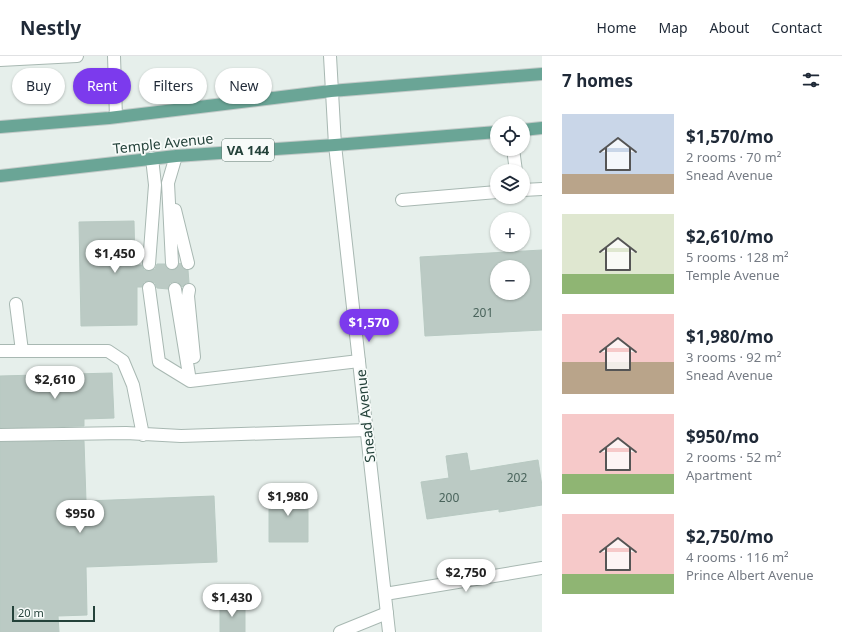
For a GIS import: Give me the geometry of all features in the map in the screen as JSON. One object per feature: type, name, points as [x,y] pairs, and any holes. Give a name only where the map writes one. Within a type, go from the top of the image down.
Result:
[{"type":"main road","points":[[0,128],[116,117],[331,91],[542,74]]},
{"type":"main road","points":[[530,129],[542,128]]},
{"type":"main road","name":"Temple Avenue","points":[[0,176],[152,158],[490,133]]},
{"type":"street","points":[[0,60],[78,56]]},
{"type":"street","points":[[114,56],[116,117]]},
{"type":"street","name":"Snead Avenue","points":[[330,56],[335,145],[389,632]]},
{"type":"street","points":[[172,263],[168,183],[176,156]]},
{"type":"street","points":[[149,264],[155,185],[152,158]]},
{"type":"street","points":[[168,183],[188,263]]},
{"type":"street","points":[[530,190],[542,189]]},
{"type":"street","points":[[402,200],[490,193]]},
{"type":"street","points":[[149,288],[159,362],[193,381],[359,361]]},
{"type":"street","points":[[175,289],[193,381]]},
{"type":"street","points":[[189,290],[188,296],[193,381]]},
{"type":"street","points":[[16,304],[22,351]]},
{"type":"street","points":[[0,351],[108,351],[123,361],[133,385],[142,435]]},
{"type":"street","points":[[0,435],[126,433],[181,436],[367,430]]},
{"type":"street","points":[[385,594],[542,568]]},
{"type":"street","points":[[340,632],[387,613]]},
{"type":"building","points":[[134,221],[135,265],[142,265],[144,270],[149,271],[155,269],[157,264],[165,264],[166,267],[172,270],[176,269],[180,263],[183,268],[188,270],[189,283],[186,283],[182,287],[178,282],[173,282],[170,283],[168,289],[157,288],[155,283],[148,281],[144,282],[142,287],[137,287],[137,325],[81,326],[79,222]]},
{"type":"building","points":[[542,250],[542,330],[425,336],[420,257],[530,252],[530,251]]},
{"type":"building","points":[[112,373],[114,418],[84,419],[84,426],[0,428],[0,376]]},
{"type":"building","points":[[84,441],[86,501],[214,496],[217,562],[86,567],[87,615],[58,616],[59,632],[0,632],[0,442]]},
{"type":"building","points":[[467,453],[470,471],[538,460],[542,486],[542,505],[499,512],[499,509],[427,519],[421,482],[449,478],[446,456]]},
{"type":"building","points":[[269,492],[308,492],[308,542],[269,542]]},
{"type":"building","points":[[220,603],[245,603],[245,632],[220,632]]}]
